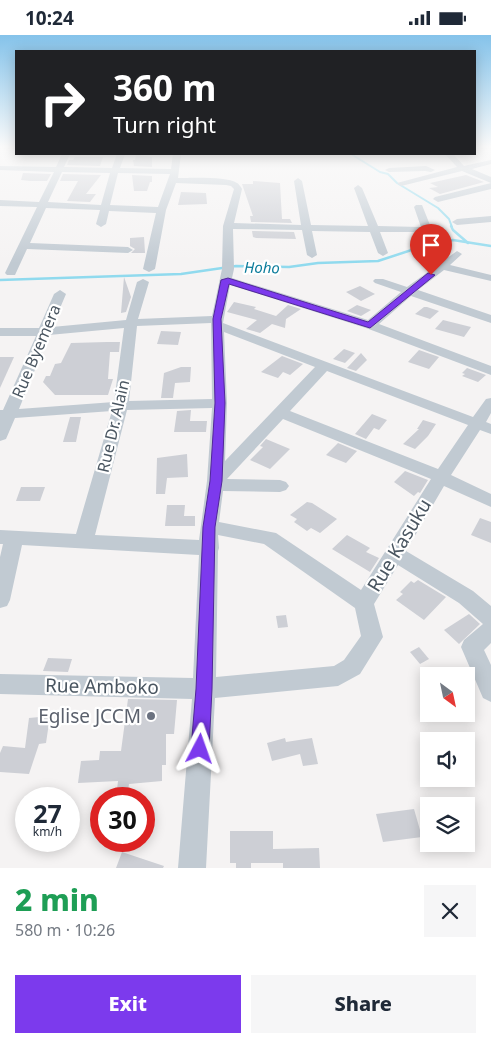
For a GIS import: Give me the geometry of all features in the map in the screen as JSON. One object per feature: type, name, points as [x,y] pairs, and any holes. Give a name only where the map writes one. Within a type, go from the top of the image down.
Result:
[{"type":"street","points":[[10,273],[51,186]]},
{"type":"street","points":[[101,224],[110,186]]},
{"type":"street","points":[[149,269],[161,210],[170,186]]},
{"type":"street","points":[[192,868],[204,689],[210,548],[209,527],[216,483],[220,403],[218,322],[227,271],[228,226],[238,189],[235,186]]},
{"type":"street","points":[[299,186],[312,255]]},
{"type":"street","points":[[438,199],[491,186]]},
{"type":"street","points":[[358,188],[384,253]]},
{"type":"street","points":[[0,203],[161,210]]},
{"type":"street","points":[[228,226],[427,231],[419,207]]},
{"type":"street","points":[[457,222],[491,219]]},
{"type":"street","points":[[23,246],[128,250]]},
{"type":"street","points":[[370,325],[456,254]]},
{"type":"street","points":[[442,266],[491,278]]},
{"type":"street","points":[[227,271],[491,371]]},
{"type":"street","points":[[379,281],[491,319]]},
{"type":"street","name":"Rue Dr. Alain","points":[[84,540],[121,406],[132,323],[143,282]]},
{"type":"street","name":"Rue Byemera","points":[[0,436],[5,415],[45,332],[60,294]]},
{"type":"street","points":[[0,332],[45,332],[132,323],[218,322],[324,366],[484,427]]},
{"type":"street","points":[[216,483],[324,366]]},
{"type":"street","name":"Rue Kasuku","points":[[204,689],[338,676],[352,667],[372,637],[364,603],[441,477],[484,427],[491,402]]},
{"type":"street","points":[[5,415],[121,406],[220,403]]},
{"type":"street","points":[[281,413],[441,477],[491,501]]},
{"type":"street","points":[[216,483],[280,486]]},
{"type":"street","points":[[209,527],[268,538],[364,603]]},
{"type":"street","points":[[0,601],[7,537],[210,548]]},
{"type":"street","points":[[394,553],[466,597],[491,619]]},
{"type":"street","points":[[491,630],[472,647],[491,691]]},
{"type":"street","name":"Rue Amboko","points":[[0,684],[204,689]]},
{"type":"building","points":[[75,186],[92,186],[86,194],[96,194],[90,202],[67,201]]},
{"type":"building","points":[[133,186],[149,186],[147,191],[134,191]]},
{"type":"building","points":[[243,186],[280,186],[282,219],[290,219],[292,223],[251,222],[250,216],[253,216]]},
{"type":"building","points":[[436,186],[470,186],[440,194],[429,188],[438,187]]},
{"type":"building","points":[[181,192],[206,193],[207,204],[178,205]]},
{"type":"building","points":[[252,231],[294,232],[296,239],[256,238],[253,237]]},
{"type":"building","points":[[144,237],[145,253],[131,253],[135,249],[130,246],[130,238]]},
{"type":"building","points":[[124,277],[131,297],[126,312],[121,313]]},
{"type":"building","points":[[360,286],[375,294],[361,301],[346,292]]},
{"type":"building","points":[[234,302],[256,307],[254,309],[276,316],[288,305],[301,309],[286,319],[285,328],[272,324],[260,333],[246,329],[257,320],[227,312]]},
{"type":"building","points":[[357,305],[371,310],[361,316],[347,311]]},
{"type":"building","points":[[424,307],[439,311],[430,319],[415,314]]},
{"type":"building","points":[[443,320],[471,327],[464,337],[435,329]]},
{"type":"building","points":[[161,331],[181,332],[178,345],[157,344]]},
{"type":"building","points":[[120,342],[119,352],[110,352],[108,379],[113,379],[108,395],[55,395],[43,382],[46,376],[50,376],[55,364],[61,363],[71,343]]},
{"type":"building","points":[[344,349],[355,353],[345,363],[333,359]]},
{"type":"building","points":[[419,350],[439,357],[429,369],[408,362]]},
{"type":"building","points":[[361,353],[367,360],[356,371],[347,368]]},
{"type":"building","points":[[282,356],[303,364],[290,375],[283,372],[278,378],[261,372]]},
{"type":"building","points":[[0,357],[14,357],[0,388]]},
{"type":"building","points":[[181,367],[191,367],[190,382],[175,383],[173,398],[161,398],[164,373]]},
{"type":"building","points":[[467,368],[486,375],[478,382],[462,376],[465,374],[462,373]]},
{"type":"building","points":[[191,410],[190,421],[207,421],[206,432],[174,432],[177,411]]},
{"type":"building","points":[[372,414],[387,420],[379,430],[374,428],[366,439],[355,434]]},
{"type":"building","points":[[70,417],[81,417],[76,442],[63,442]]},
{"type":"building","points":[[423,420],[436,424],[428,436],[415,449],[403,444],[419,429],[417,429]]},
{"type":"building","points":[[266,439],[290,449],[270,469],[250,460],[263,447],[260,446]]},
{"type":"building","points":[[338,443],[357,451],[346,463],[326,455]]},
{"type":"building","points":[[187,454],[188,477],[167,478],[165,494],[156,494],[157,458]]},
{"type":"building","points":[[405,471],[428,480],[420,493],[418,492],[414,496],[394,482]]},
{"type":"building","points":[[21,487],[45,487],[40,501],[16,501]]},
{"type":"building","points":[[307,502],[312,503],[337,519],[320,533],[311,528],[307,531],[294,522],[297,519],[290,515]]},
{"type":"building","points":[[167,505],[185,505],[184,516],[195,516],[195,526],[165,526]]},
{"type":"building","points":[[480,518],[491,522],[491,543],[471,535]]},
{"type":"building","points":[[347,535],[370,548],[366,552],[379,558],[370,572],[332,549]]},
{"type":"building","points":[[418,580],[446,597],[424,620],[396,600],[403,594],[400,592],[411,581],[414,583]]},
{"type":"building","points":[[469,614],[480,624],[459,644],[444,630]]},
{"type":"building","points":[[286,615],[288,627],[278,628],[276,616]]},
{"type":"building","points":[[419,647],[429,659],[420,664],[410,652]]},
{"type":"building","points":[[48,658],[72,659],[68,672],[43,671]]},
{"type":"building","points":[[128,699],[177,700],[174,734],[166,734],[166,765],[162,765],[162,781],[129,784],[129,787],[117,787],[118,781],[78,783],[81,761],[99,760],[100,751],[121,751]]},
{"type":"building","points":[[50,716],[46,743],[39,744],[29,774],[0,772],[0,753],[3,746],[25,748],[29,718]]},
{"type":"building","points":[[285,738],[286,742],[312,738],[318,764],[303,766],[300,754],[272,761],[267,743]]},
{"type":"building","points":[[414,809],[420,830],[420,837],[383,842],[376,814]]},
{"type":"building","points":[[230,831],[273,831],[273,849],[319,848],[320,868],[283,868],[283,863],[251,863],[251,868],[236,868],[236,863],[230,863]]},
{"type":"building","points":[[122,852],[164,866],[163,868],[116,868]]},
{"type":"waterway","points":[[402,186],[438,208],[449,219],[452,227]]},
{"type":"waterway","points":[[451,226],[467,242]]},
{"type":"waterway","name":"Hoho","points":[[0,280],[181,274],[236,266],[289,267],[318,263],[378,261],[433,243],[453,240],[467,242]]},
{"type":"waterway","name":"Hoho","points":[[467,242],[491,246]]},
{"type":"place","name":"Eglise JCCM","points":[[151,716]]},
{"type":"route","points":[[200,749],[210,548],[209,527],[216,481],[220,403],[217,319],[225,280],[370,325],[431,275]]}]
